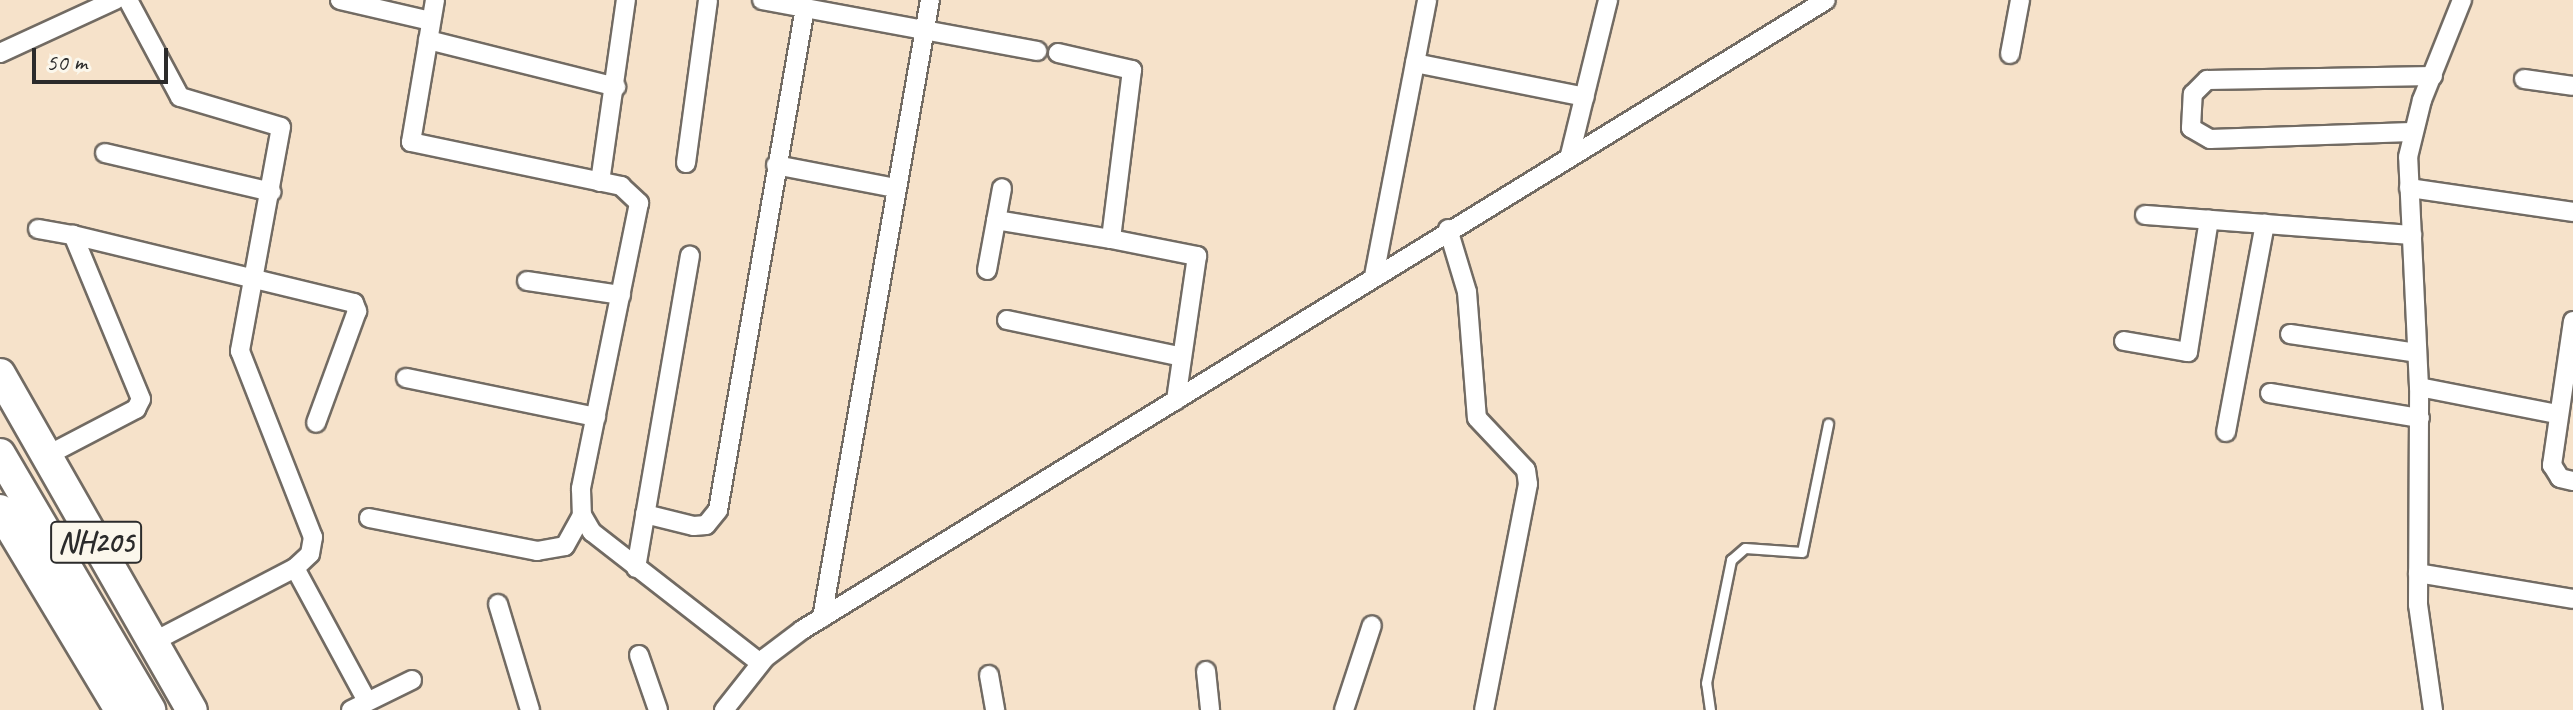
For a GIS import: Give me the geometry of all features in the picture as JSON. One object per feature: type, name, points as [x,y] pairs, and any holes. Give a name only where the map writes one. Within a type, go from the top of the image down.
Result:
[{"type":"highway","name":"NH205","points":[[0,374],[192,710]]},
{"type":"highway","points":[[0,407],[176,710]]},
{"type":"highway","points":[[0,454],[150,710]]},
{"type":"highway","name":"NH205","points":[[0,510],[120,710]]},
{"type":"street","points":[[0,53],[115,0]]},
{"type":"street","points":[[128,0],[180,97],[281,127],[240,351],[309,524],[310,554],[295,568],[153,642]]},
{"type":"street","points":[[369,518],[545,551],[565,546],[582,515],[596,417],[639,203],[621,186],[411,142],[435,0]]},
{"type":"street","points":[[600,182],[616,87],[626,0]]},
{"type":"street","points":[[686,163],[708,0]]},
{"type":"street","points":[[762,0],[1037,51]]},
{"type":"street","points":[[822,618],[930,0]]},
{"type":"street","points":[[1374,276],[1427,0]]},
{"type":"street","points":[[1570,155],[1608,0]]},
{"type":"street","points":[[724,710],[760,663],[822,618],[1448,229],[1826,0]]},
{"type":"street","points":[[2010,54],[2020,0]]},
{"type":"street","points":[[2433,710],[2418,573],[2420,418],[2409,188],[2411,132],[2462,0]]},
{"type":"street","points":[[348,1],[431,21]]},
{"type":"street","points":[[645,514],[694,526],[706,525],[718,510],[805,8]]},
{"type":"street","points":[[428,40],[616,87]]},
{"type":"street","points":[[1058,53],[1132,70],[1111,239]]},
{"type":"street","points":[[1415,63],[1585,97]]},
{"type":"street","points":[[2411,132],[2210,139],[2191,128],[2193,94],[2207,80],[2433,76]]},
{"type":"street","points":[[2524,79],[2573,86]]},
{"type":"street","points":[[105,153],[271,192]]},
{"type":"street","points":[[776,165],[895,188]]},
{"type":"street","points":[[987,270],[1002,188]]},
{"type":"street","points":[[2409,188],[2573,212]]},
{"type":"street","points":[[2145,215],[2412,235]]},
{"type":"street","points":[[996,220],[1197,256],[1176,400]]},
{"type":"street","points":[[2124,341],[2188,352],[2209,220]]},
{"type":"street","points":[[2226,432],[2265,224]]},
{"type":"street","points":[[38,229],[252,273],[354,303],[357,311],[316,423]]},
{"type":"street","points":[[1448,229],[1467,292],[1477,418],[1491,441],[1526,470],[1528,484],[1484,710]]},
{"type":"street","points":[[46,456],[136,409],[141,399],[73,235]]},
{"type":"street","points":[[636,568],[690,256]]},
{"type":"street","points":[[527,281],[621,295]]},
{"type":"street","points":[[1007,320],[1182,357]]},
{"type":"street","points":[[2573,321],[2557,414],[2552,465],[2560,478],[2573,481]]},
{"type":"street","points":[[2290,334],[2417,353]]},
{"type":"street","points":[[406,378],[596,417]]},
{"type":"street","points":[[2419,387],[2557,414]]},
{"type":"street","points":[[2270,393],[2420,418]]},
{"type":"street","points":[[582,515],[636,568],[760,663]]},
{"type":"street","points":[[295,568],[359,705],[412,680]]},
{"type":"street","points":[[2418,573],[2573,599]]},
{"type":"street","points":[[498,604],[530,710]]},
{"type":"street","points":[[1344,710],[1372,625]]},
{"type":"street","points":[[639,655],[658,710]]},
{"type":"street","points":[[1206,671],[1210,710]]},
{"type":"street","points":[[989,675],[995,710]]},
{"type":"lane","points":[[1710,710],[1706,683],[1731,560],[1745,548],[1802,552],[1828,424]]}]
